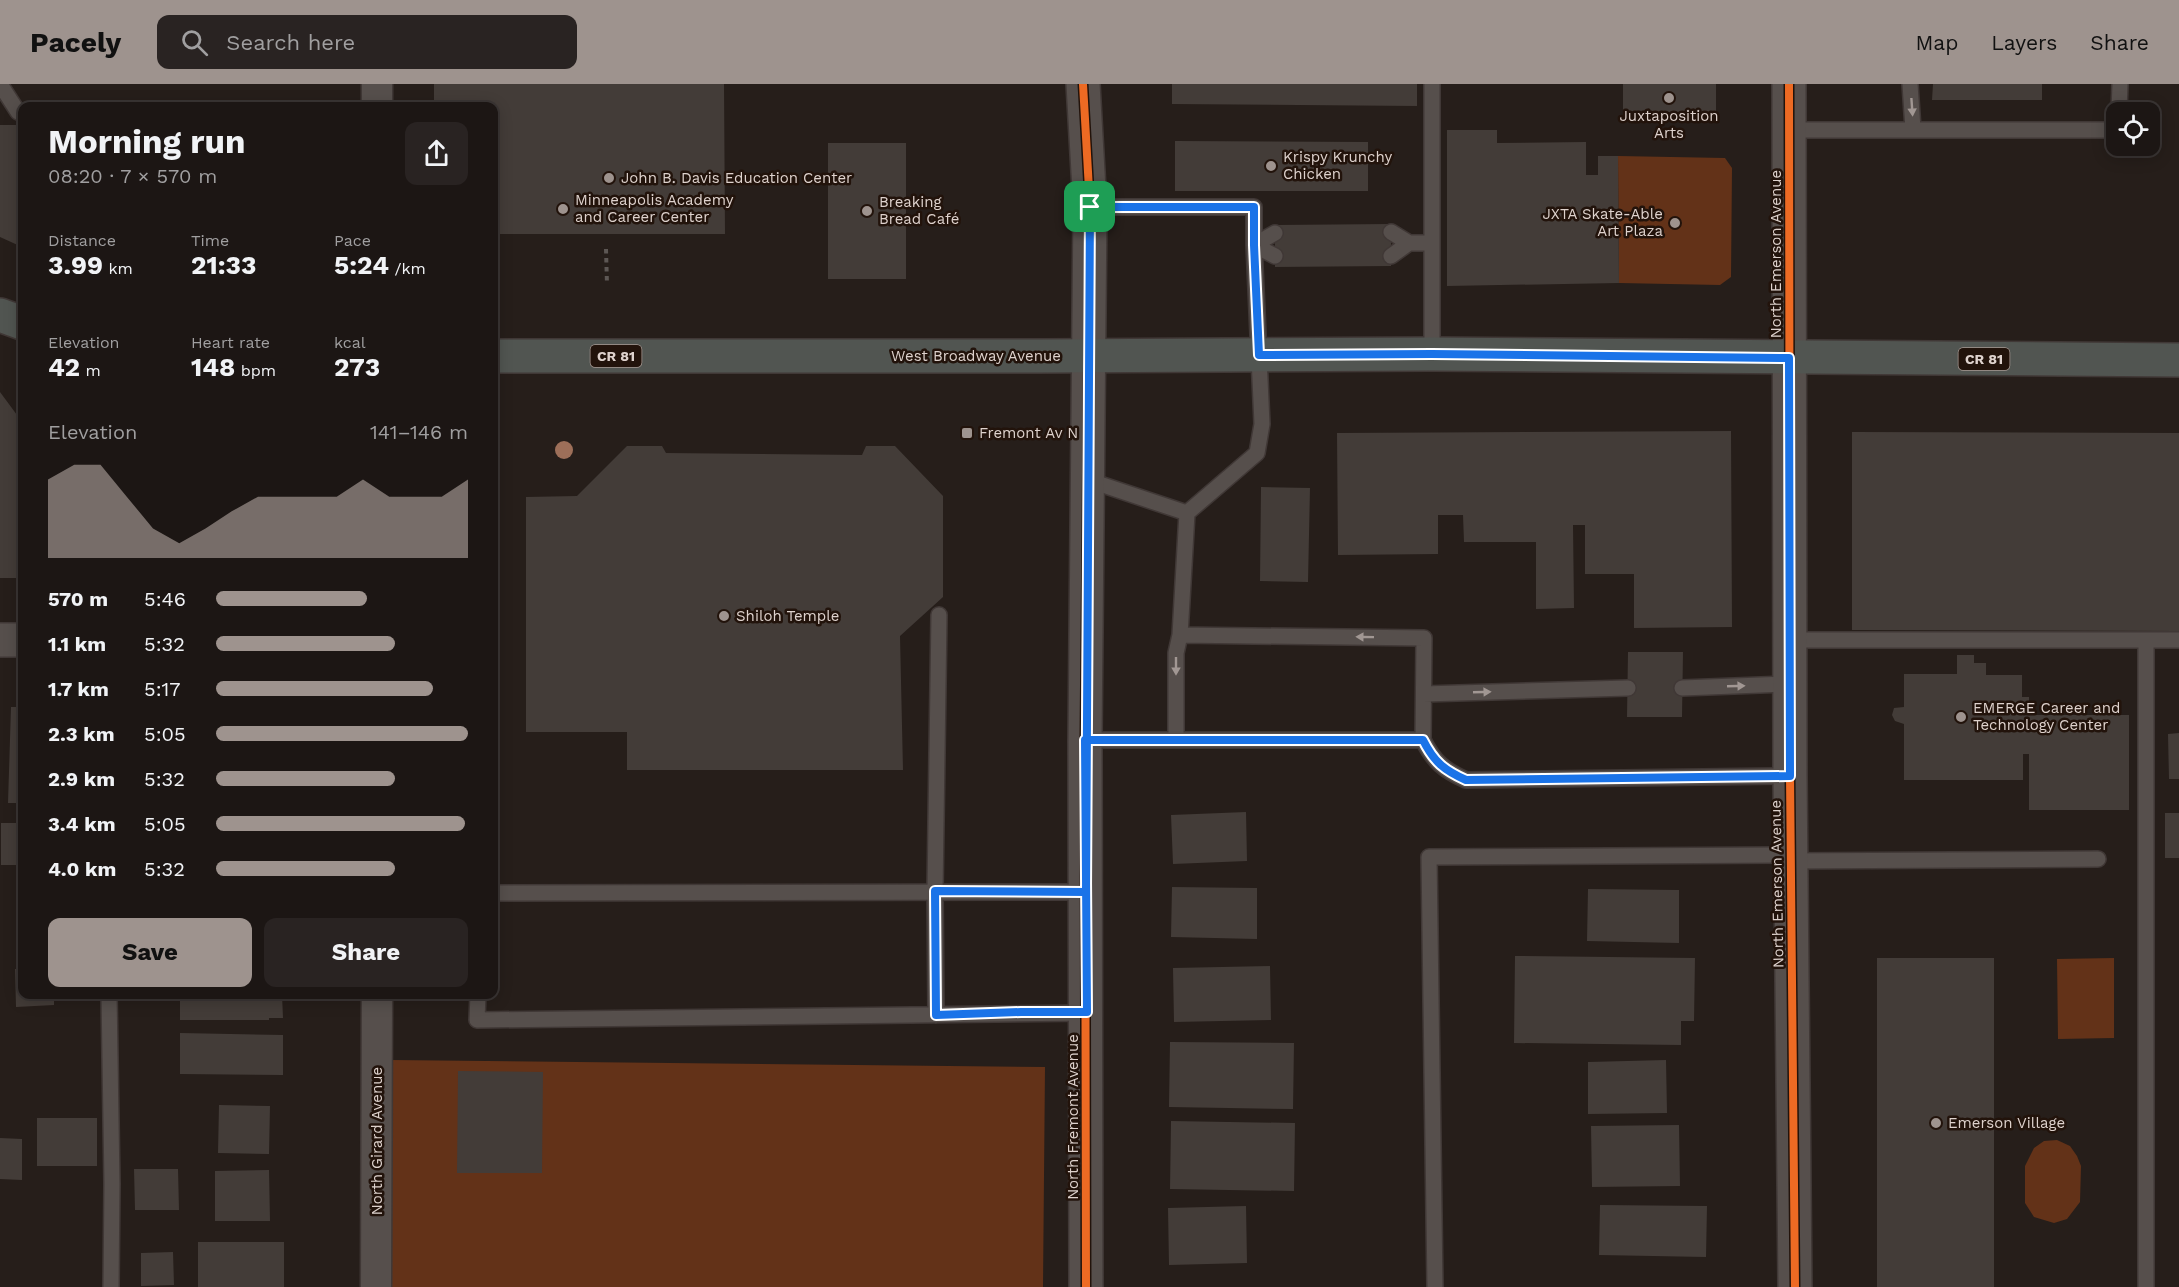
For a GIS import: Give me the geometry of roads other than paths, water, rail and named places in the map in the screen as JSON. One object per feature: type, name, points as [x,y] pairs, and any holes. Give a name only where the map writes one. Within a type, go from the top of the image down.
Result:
[{"type":"main road","points":[[0,315],[18,322]]},
{"type":"main road","name":"West Broadway Avenue","points":[[498,356],[1432,354],[2179,360]]},
{"type":"street","points":[[377,84],[377,102]]},
{"type":"street","name":"North Fremont Avenue","points":[[1083,84],[1090,207],[1085,740],[1086,1287]]},
{"type":"street","name":"North Emerson Avenue","points":[[1789,84],[1789,684],[1795,1287]]},
{"type":"street","points":[[0,640],[18,640]]},
{"type":"street","name":"North Girard Avenue","points":[[376,1287],[377,999]]},
{"type":"lane","points":[[0,84],[18,111]]},
{"type":"lane","points":[[1432,84],[1432,354]]},
{"type":"lane","points":[[1910,84],[1913,129]]},
{"type":"lane","points":[[2119,102],[2120,84]]},
{"type":"lane","points":[[1789,130],[2106,130]]},
{"type":"lane","points":[[1090,207],[1254,207],[1262,424],[1257,453],[1187,513],[1180,635],[1176,653],[1176,739]]},
{"type":"lane","points":[[1391,232],[1408,243],[1432,243]]},
{"type":"lane","points":[[1254,245],[1275,233]]},
{"type":"lane","points":[[1391,256],[1408,243]]},
{"type":"lane","points":[[1254,245],[1275,256]]},
{"type":"lane","points":[[1088,480],[1187,513]]},
{"type":"lane","points":[[936,1015],[935,891],[939,615]]},
{"type":"lane","points":[[1180,635],[1424,638],[1423,740],[1432,757],[1452,774],[1466,780],[1790,776]]},
{"type":"lane","points":[[1789,640],[2179,640]]},
{"type":"lane","points":[[2146,640],[2146,1287]]},
{"type":"lane","points":[[1682,688],[1789,684]]},
{"type":"lane","points":[[1424,694],[1628,688]]},
{"type":"lane","points":[[1085,740],[1423,740]]},
{"type":"lane","points":[[1435,1287],[1429,856],[2098,859]]},
{"type":"lane","points":[[498,893],[1086,892]]},
{"type":"lane","points":[[109,999],[111,1287]]},
{"type":"lane","points":[[478,999],[477,1020],[1087,1012]]},
{"type":"place","name":"Juxtaposition Arts","points":[[1669,98]]},
{"type":"place","name":"Krispy Krunchy Chicken","points":[[1271,166]]},
{"type":"place","name":"John B. Davis Education Center","points":[[609,178]]},
{"type":"place","name":"Minneapolis Academy and Career Center","points":[[563,209]]},
{"type":"place","name":"Breaking Bread Café","points":[[867,211]]},
{"type":"place","name":"JXTA Skate-Able Art Plaza","points":[[1675,223]]},
{"type":"place","name":"Fremont Av N","points":[[967,433]]},
{"type":"place","name":"Shiloh Temple","points":[[724,616]]},
{"type":"place","name":"EMERGE Career and Technology Center","points":[[1961,717]]},
{"type":"place","name":"Emerson Village","points":[[1936,1123]]}]
